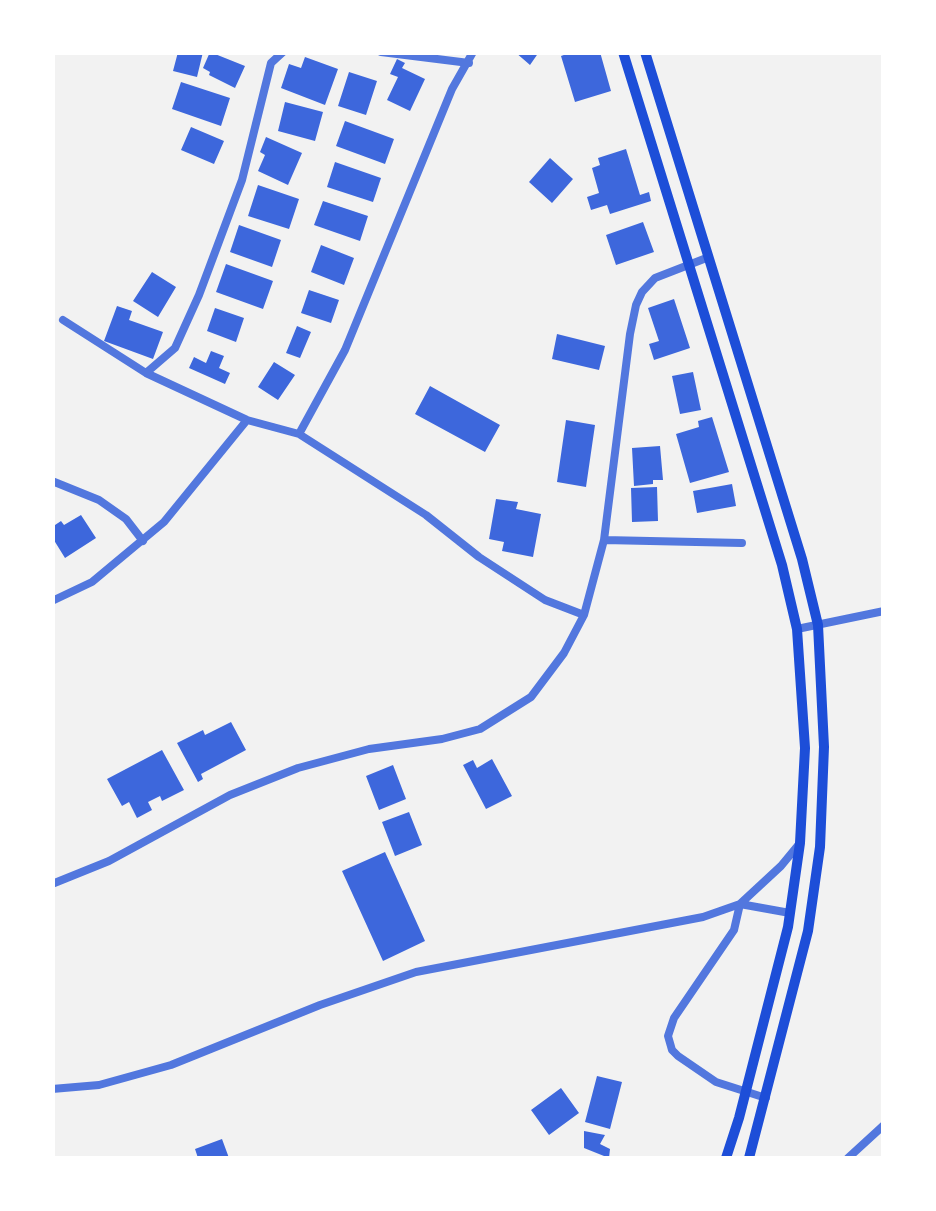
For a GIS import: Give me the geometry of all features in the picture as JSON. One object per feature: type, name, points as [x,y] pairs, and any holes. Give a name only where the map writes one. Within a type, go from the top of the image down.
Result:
[{"type":"main road","points":[[623,52],[782,565],[797,629],[805,748],[800,843],[790,913],[726,1158]]},
{"type":"main road","points":[[645,52],[802,560],[818,625],[824,747],[820,847],[808,931],[748,1158]]},
{"type":"street","points":[[146,373],[175,348],[200,295],[242,180],[271,63],[283,52]]},
{"type":"street","points":[[382,52],[468,63]]},
{"type":"street","points":[[299,434],[345,350],[452,89],[474,52]]},
{"type":"street","points":[[52,884],[108,861],[230,795],[298,768],[369,749],[442,739],[480,729],[510,713],[540,688],[564,654],[584,615],[604,540],[636,305],[655,278],[708,257]]},
{"type":"street","points":[[63,320],[146,373],[247,420],[299,434],[426,515],[479,557],[545,600],[584,615]]},
{"type":"street","points":[[52,601],[92,582],[143,540],[188,495],[247,420]]},
{"type":"street","points":[[52,481],[99,500],[126,519],[143,540]]},
{"type":"street","points":[[604,540],[742,543]]},
{"type":"street","points":[[797,629],[884,612]]},
{"type":"street","points":[[52,1089],[99,1085],[171,1065],[320,1005],[416,972],[703,917],[740,904],[800,843]]},
{"type":"street","points":[[740,904],[734,930],[674,1018],[668,1036],[678,1056],[716,1082],[766,1098]]},
{"type":"street","points":[[740,904],[790,913]]},
{"type":"street","points":[[848,1158],[884,1124]]},
{"type":"building","points":[[178,52],[203,52],[197,77],[173,71]]},
{"type":"building","points":[[210,52],[245,66],[235,88],[203,68]]},
{"type":"building","points":[[515,52],[539,52],[530,65]]},
{"type":"building","points":[[600,52],[611,91],[575,102],[561,56]]},
{"type":"building","points":[[305,57],[338,69],[325,105],[281,88],[289,64],[301,68]]},
{"type":"building","points":[[397,59],[405,63],[402,68],[425,79],[410,111],[387,100],[398,77],[390,74]]},
{"type":"building","points":[[349,72],[377,81],[366,115],[338,106]]},
{"type":"building","points":[[181,82],[230,98],[221,126],[172,109]]},
{"type":"building","points":[[285,102],[323,112],[315,141],[278,131]]},
{"type":"building","points":[[345,121],[394,139],[385,164],[336,146]]},
{"type":"building","points":[[191,127],[224,141],[214,164],[181,150]]},
{"type":"building","points":[[266,137],[302,153],[288,185],[258,171],[265,155],[260,152]]},
{"type":"building","points":[[626,149],[640,195],[649,192],[651,201],[610,214],[607,205],[591,210],[587,197],[599,193],[592,168],[600,165],[598,158]]},
{"type":"building","points":[[550,158],[573,179],[552,203],[529,182]]},
{"type":"building","points":[[335,162],[381,178],[373,202],[327,187]]},
{"type":"building","points":[[258,185],[299,199],[289,229],[248,216]]},
{"type":"building","points":[[323,201],[368,216],[360,241],[314,225]]},
{"type":"building","points":[[643,222],[654,252],[616,265],[606,235]]},
{"type":"building","points":[[239,225],[281,240],[272,267],[230,252]]},
{"type":"building","points":[[321,245],[354,258],[344,285],[311,272]]},
{"type":"building","points":[[226,264],[273,281],[263,309],[216,292]]},
{"type":"building","points":[[152,272],[176,287],[158,317],[133,301]]},
{"type":"building","points":[[309,290],[339,300],[331,323],[301,313]]},
{"type":"building","points":[[674,299],[690,348],[654,360],[649,344],[659,341],[648,308]]},
{"type":"building","points":[[117,306],[132,311],[129,320],[163,332],[153,359],[104,341]]},
{"type":"building","points":[[215,308],[244,318],[236,342],[207,331]]},
{"type":"building","points":[[297,326],[311,332],[300,358],[286,353]]},
{"type":"building","points":[[557,334],[605,346],[599,370],[552,359]]},
{"type":"building","points":[[211,351],[224,356],[219,368],[230,373],[225,384],[189,368],[194,357],[206,363]]},
{"type":"building","points":[[274,362],[295,375],[278,400],[258,387]]},
{"type":"building","points":[[693,372],[701,410],[680,414],[672,376]]},
{"type":"building","points":[[430,386],[500,425],[485,452],[415,414]]},
{"type":"building","points":[[712,417],[729,472],[690,483],[676,434],[699,427],[698,421]]},
{"type":"building","points":[[566,420],[595,425],[586,487],[557,482]]},
{"type":"building","points":[[660,446],[663,480],[634,486],[632,448]]},
{"type":"building","points":[[732,484],[736,506],[697,513],[693,491]]},
{"type":"building","points":[[657,487],[658,521],[632,522],[631,488]]},
{"type":"building","points":[[496,499],[518,502],[516,509],[541,514],[533,557],[502,551],[504,542],[489,539]]},
{"type":"building","points":[[81,515],[96,538],[65,558],[52,537],[52,527]]},
{"type":"building","points":[[231,722],[246,750],[201,774],[203,779],[198,782],[177,743]]},
{"type":"building","points":[[162,750],[184,790],[162,801],[160,796],[148,802],[152,810],[137,818],[129,802],[122,806],[107,779]]},
{"type":"building","points":[[492,759],[512,796],[486,809],[463,765],[473,760],[477,768]]},
{"type":"building","points":[[393,765],[406,799],[379,810],[366,776]]},
{"type":"building","points":[[409,812],[422,845],[395,856],[382,822]]},
{"type":"building","points":[[385,852],[425,941],[383,961],[342,871]]},
{"type":"building","points":[[597,1076],[622,1082],[610,1129],[585,1122]]},
{"type":"building","points":[[561,1088],[579,1113],[549,1135],[531,1110]]},
{"type":"building","points":[[584,1131],[605,1135],[600,1144],[610,1149],[609,1158],[584,1148]]},
{"type":"building","points":[[222,1139],[229,1158],[198,1158],[195,1149]]}]
